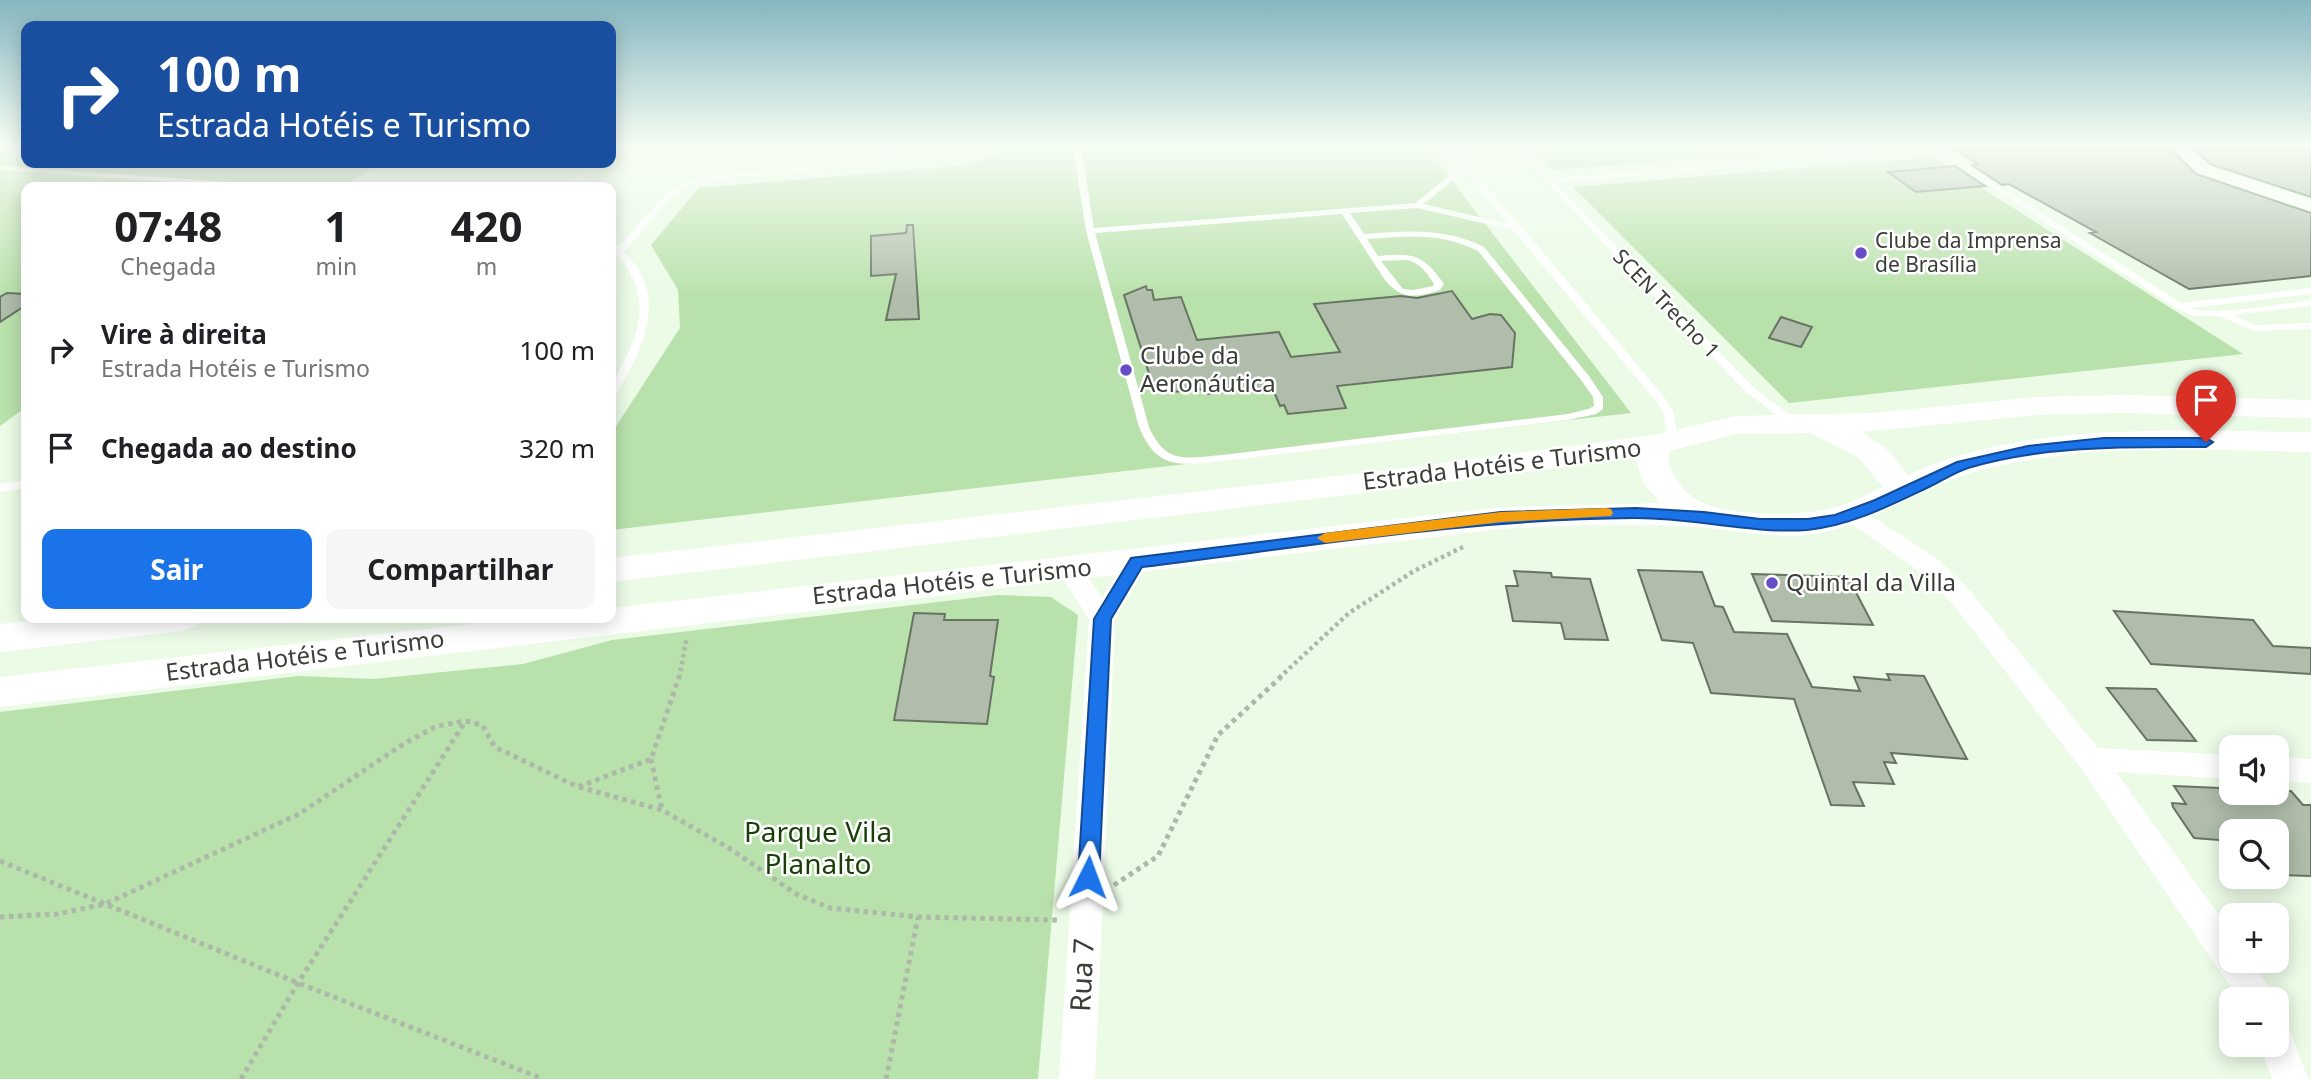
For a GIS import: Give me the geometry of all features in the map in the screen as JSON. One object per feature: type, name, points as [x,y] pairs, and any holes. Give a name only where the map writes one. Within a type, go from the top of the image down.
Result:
[{"type":"main road","name":"Estrada Hotéis e Turismo","points":[[616,569],[1406,478],[1737,425],[1873,422],[2036,406],[2125,404],[2311,409]]},
{"type":"main road","points":[[1803,423],[1845,435],[1871,450],[1887,464],[1902,492]]},
{"type":"main road","points":[[1665,436],[1650,460],[1653,473],[1663,488],[1704,517]]},
{"type":"main road","name":"Estrada Hotéis e Turismo","points":[[616,620],[1136,562],[1501,517],[1614,513],[1704,517],[1783,526],[1808,524],[1853,514],[1881,504],[1962,465],[2028,450],[2104,443],[2310,443]]},
{"type":"main road","points":[[0,638],[136,623]]},
{"type":"main road","name":"Estrada Hotéis e Turismo","points":[[0,692],[589,623]]},
{"type":"street","points":[[2286,197],[2311,206]]},
{"type":"street","points":[[1853,514],[1931,567],[1961,597],[2090,759],[2219,942]]},
{"type":"street","name":"Rua 7","points":[[1077,1079],[1102,619],[1136,562]]},
{"type":"street","points":[[1070,569],[1102,619]]},
{"type":"street","points":[[2090,759],[2219,766]]},
{"type":"street","points":[[2289,770],[2311,771]]},
{"type":"street","points":[[2282,1057],[2290,1079]]},
{"type":"lane","points":[[616,247],[667,197]]},
{"type":"lane","points":[[1085,197],[1090,231],[1147,436],[1155,450],[1171,459],[1222,458],[1554,419],[1582,415],[1599,407],[1598,397],[1585,378],[1481,250],[1464,240],[1444,235],[1412,233],[1363,237]]},
{"type":"lane","points":[[1417,205],[1427,197]]},
{"type":"lane","points":[[1492,197],[1660,399],[1668,411],[1665,436]]},
{"type":"lane","name":"SCEN Trecho 1","points":[[1565,197],[1749,390],[1803,423]]},
{"type":"lane","points":[[2012,197],[2193,313],[2220,313],[2311,303]]},
{"type":"lane","points":[[1090,231],[1417,205],[1519,229]]},
{"type":"lane","points":[[1344,211],[1363,237],[1376,259],[1397,290],[1405,293],[1437,288],[1439,284],[1420,260],[1407,257],[1376,259]]},
{"type":"lane","points":[[616,249],[639,275],[644,295],[642,333],[634,354],[616,385]]},
{"type":"lane","points":[[2179,306],[2311,291]]},
{"type":"lane","points":[[2277,295],[2294,305]]},
{"type":"lane","points":[[2220,313],[2255,328],[2311,326]]},
{"type":"lane","points":[[0,488],[21,485]]},
{"type":"path","points":[[0,917],[57,915],[105,904],[299,814],[405,743],[437,726],[466,721],[481,725],[495,747],[511,757],[578,787],[662,810],[729,848],[808,899],[830,908],[918,917],[1086,912],[1158,856],[1218,735],[1349,613],[1414,572],[1475,541]]},
{"type":"path","points":[[662,810],[651,760],[682,674],[691,611]]},
{"type":"path","points":[[242,1079],[298,983],[466,721]]},
{"type":"path","points":[[578,787],[651,760]]},
{"type":"path","points":[[0,861],[298,983],[543,1079]]},
{"type":"path","points":[[886,1079],[918,917]]},
{"type":"green space","points":[[0,197],[21,197],[21,411],[0,426]]},
{"type":"green space","name":"Clube da Aeronáutica","points":[[691,197],[1465,197],[1631,413],[616,529],[616,426],[680,328],[678,290],[651,245]]},
{"type":"green space","name":"Clube da Imprensa de Brasília","points":[[1583,197],[1997,197],[2243,354],[1789,403]]},
{"type":"green space","name":"Parque Vila Planalto","points":[[998,595],[1051,597],[1078,615],[1038,1079],[0,1079],[0,712],[298,676],[374,679],[523,664],[612,640]]},
{"type":"building","points":[[2033,197],[2265,197],[2311,213],[2311,276],[2189,289],[2090,233],[2096,232]]},
{"type":"building","points":[[907,225],[913,225],[919,319],[886,320],[896,274],[871,276],[871,236],[906,233]]},
{"type":"building","points":[[1146,286],[1147,290],[1152,290],[1154,300],[1181,297],[1197,340],[1279,332],[1291,357],[1340,352],[1314,304],[1401,296],[1417,298],[1452,291],[1472,319],[1490,314],[1501,315],[1515,333],[1512,367],[1337,386],[1346,408],[1288,414],[1284,405],[1280,406],[1272,387],[1208,394],[1206,389],[1161,393],[1154,389],[1124,295]]},
{"type":"building","points":[[7,293],[21,294],[21,308],[0,322],[0,297]]},
{"type":"building","points":[[1781,317],[1812,327],[1801,347],[1769,338]]},
{"type":"building","points":[[1638,570],[1702,572],[1715,606],[1723,607],[1734,632],[1787,634],[1812,687],[1860,691],[1854,677],[1890,680],[1887,674],[1924,676],[1967,759],[1891,753],[1896,763],[1884,762],[1894,784],[1853,782],[1864,806],[1831,805],[1794,699],[1711,693],[1693,643],[1662,640]]},
{"type":"building","points":[[1514,571],[1590,579],[1608,640],[1565,639],[1561,623],[1513,621],[1506,586],[1518,586]]},
{"type":"building","points":[[1752,574],[1848,577],[1873,625],[1772,621]]},
{"type":"building","points":[[2114,611],[2253,620],[2273,646],[2311,648],[2311,674],[2151,664]]},
{"type":"building","points":[[914,613],[945,614],[944,620],[998,620],[987,724],[894,720]]},
{"type":"building","points":[[2107,688],[2156,689],[2196,741],[2147,740]]},
{"type":"building","points":[[2174,786],[2219,788],[2219,805],[2289,805],[2291,791],[2303,805],[2311,805],[2311,876],[2289,875],[2289,819],[2219,819],[2219,840],[2194,838],[2172,803],[2186,804]]},
{"type":"slow traffic","points":[[1325,538],[1501,517],[1606,513]]},
{"type":"place","name":"Clube da Imprensa de Brasília","points":[[1861,253]]},
{"type":"place","name":"Clube da Aeronáutica","points":[[1126,370]]},
{"type":"place","name":"Quintal da Villa","points":[[1772,583]]},
{"type":"route","points":[[1088,877],[1102,619],[1136,562],[1501,517],[1636,513],[1783,526],[1808,524],[1837,519],[1881,504],[1962,465],[2028,450],[2104,443],[2206,442]]}]
